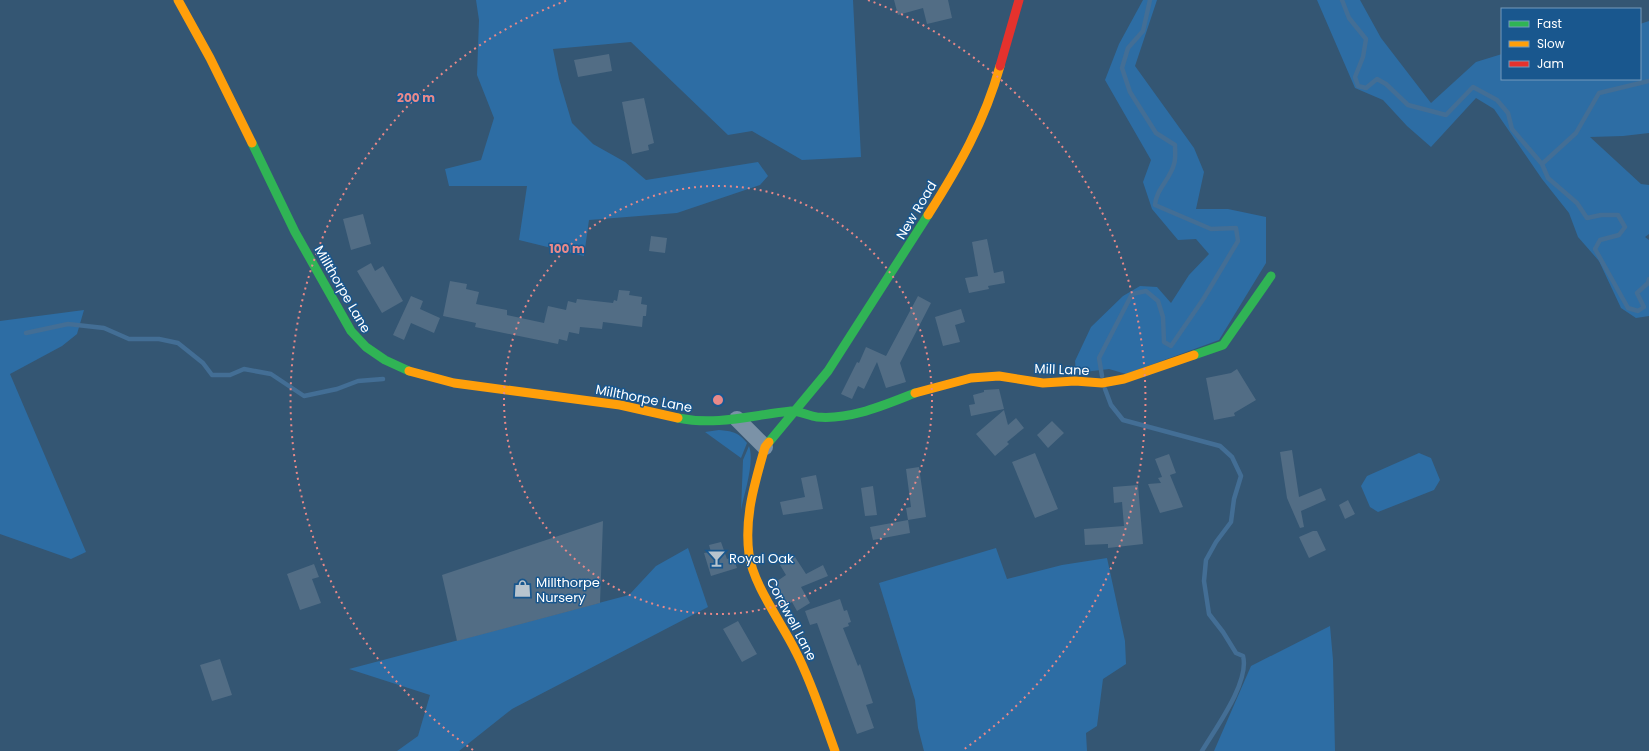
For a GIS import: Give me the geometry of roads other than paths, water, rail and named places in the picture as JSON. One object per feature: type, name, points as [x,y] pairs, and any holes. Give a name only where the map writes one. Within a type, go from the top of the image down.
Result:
[{"type":"street","name":"Millthorpe Lane","points":[[178,0],[210,58],[295,232],[358,342],[407,371],[456,384],[648,410],[695,421],[737,419],[793,411]]},
{"type":"street","name":"New Road","points":[[793,411],[828,371],[910,245],[960,163],[978,127],[999,71],[1019,0]]},
{"type":"street","name":"Mill Lane","points":[[793,411],[817,417],[844,416],[882,406],[920,391],[971,378],[1000,376],[1043,383],[1075,381],[1102,383],[1124,379],[1223,345],[1271,276]]},
{"type":"street","name":"Cordwell Lane","points":[[793,411],[765,447],[752,491],[747,528],[749,555],[753,573],[797,653],[817,700],[835,751]]},
{"type":"street","points":[[737,419],[765,447]]},
{"type":"waterway","points":[[1102,376],[1099,358],[1132,294],[1146,291],[1158,301],[1163,317],[1164,342],[1171,346],[1204,298],[1238,241],[1236,228],[1211,229],[1155,205],[1160,189],[1172,170],[1175,157],[1175,145],[1156,133],[1130,92],[1122,68],[1128,48],[1143,31],[1150,0]]},
{"type":"waterway","points":[[1342,0],[1349,18],[1366,39],[1363,57],[1355,77],[1358,86],[1366,88],[1377,79],[1386,84],[1408,105],[1446,115],[1473,87],[1497,100],[1508,113],[1512,129],[1542,164],[1548,178],[1577,203],[1587,218],[1601,215],[1618,215],[1625,227],[1619,235],[1600,240],[1595,249],[1628,308],[1638,311],[1644,307],[1637,293],[1648,283],[1649,279]]},
{"type":"waterway","points":[[1542,164],[1576,133],[1599,93],[1649,81]]},
{"type":"waterway","points":[[26,333],[68,324],[104,328],[129,339],[159,339],[178,343],[203,363],[212,375],[230,375],[244,369],[271,374],[304,396],[337,389],[358,381],[383,379]]},
{"type":"waterway","points":[[1105,389],[1111,405],[1123,420],[1220,446],[1232,457],[1241,476],[1234,499],[1231,522],[1216,542],[1206,560],[1204,581],[1209,614],[1223,632],[1236,653],[1243,656],[1244,667],[1237,692],[1223,718],[1202,751]]},
{"type":"place","name":"Royal Oak","points":[[716,558]]},
{"type":"place","name":"Millthorpe Nursery","points":[[523,589]]}]
